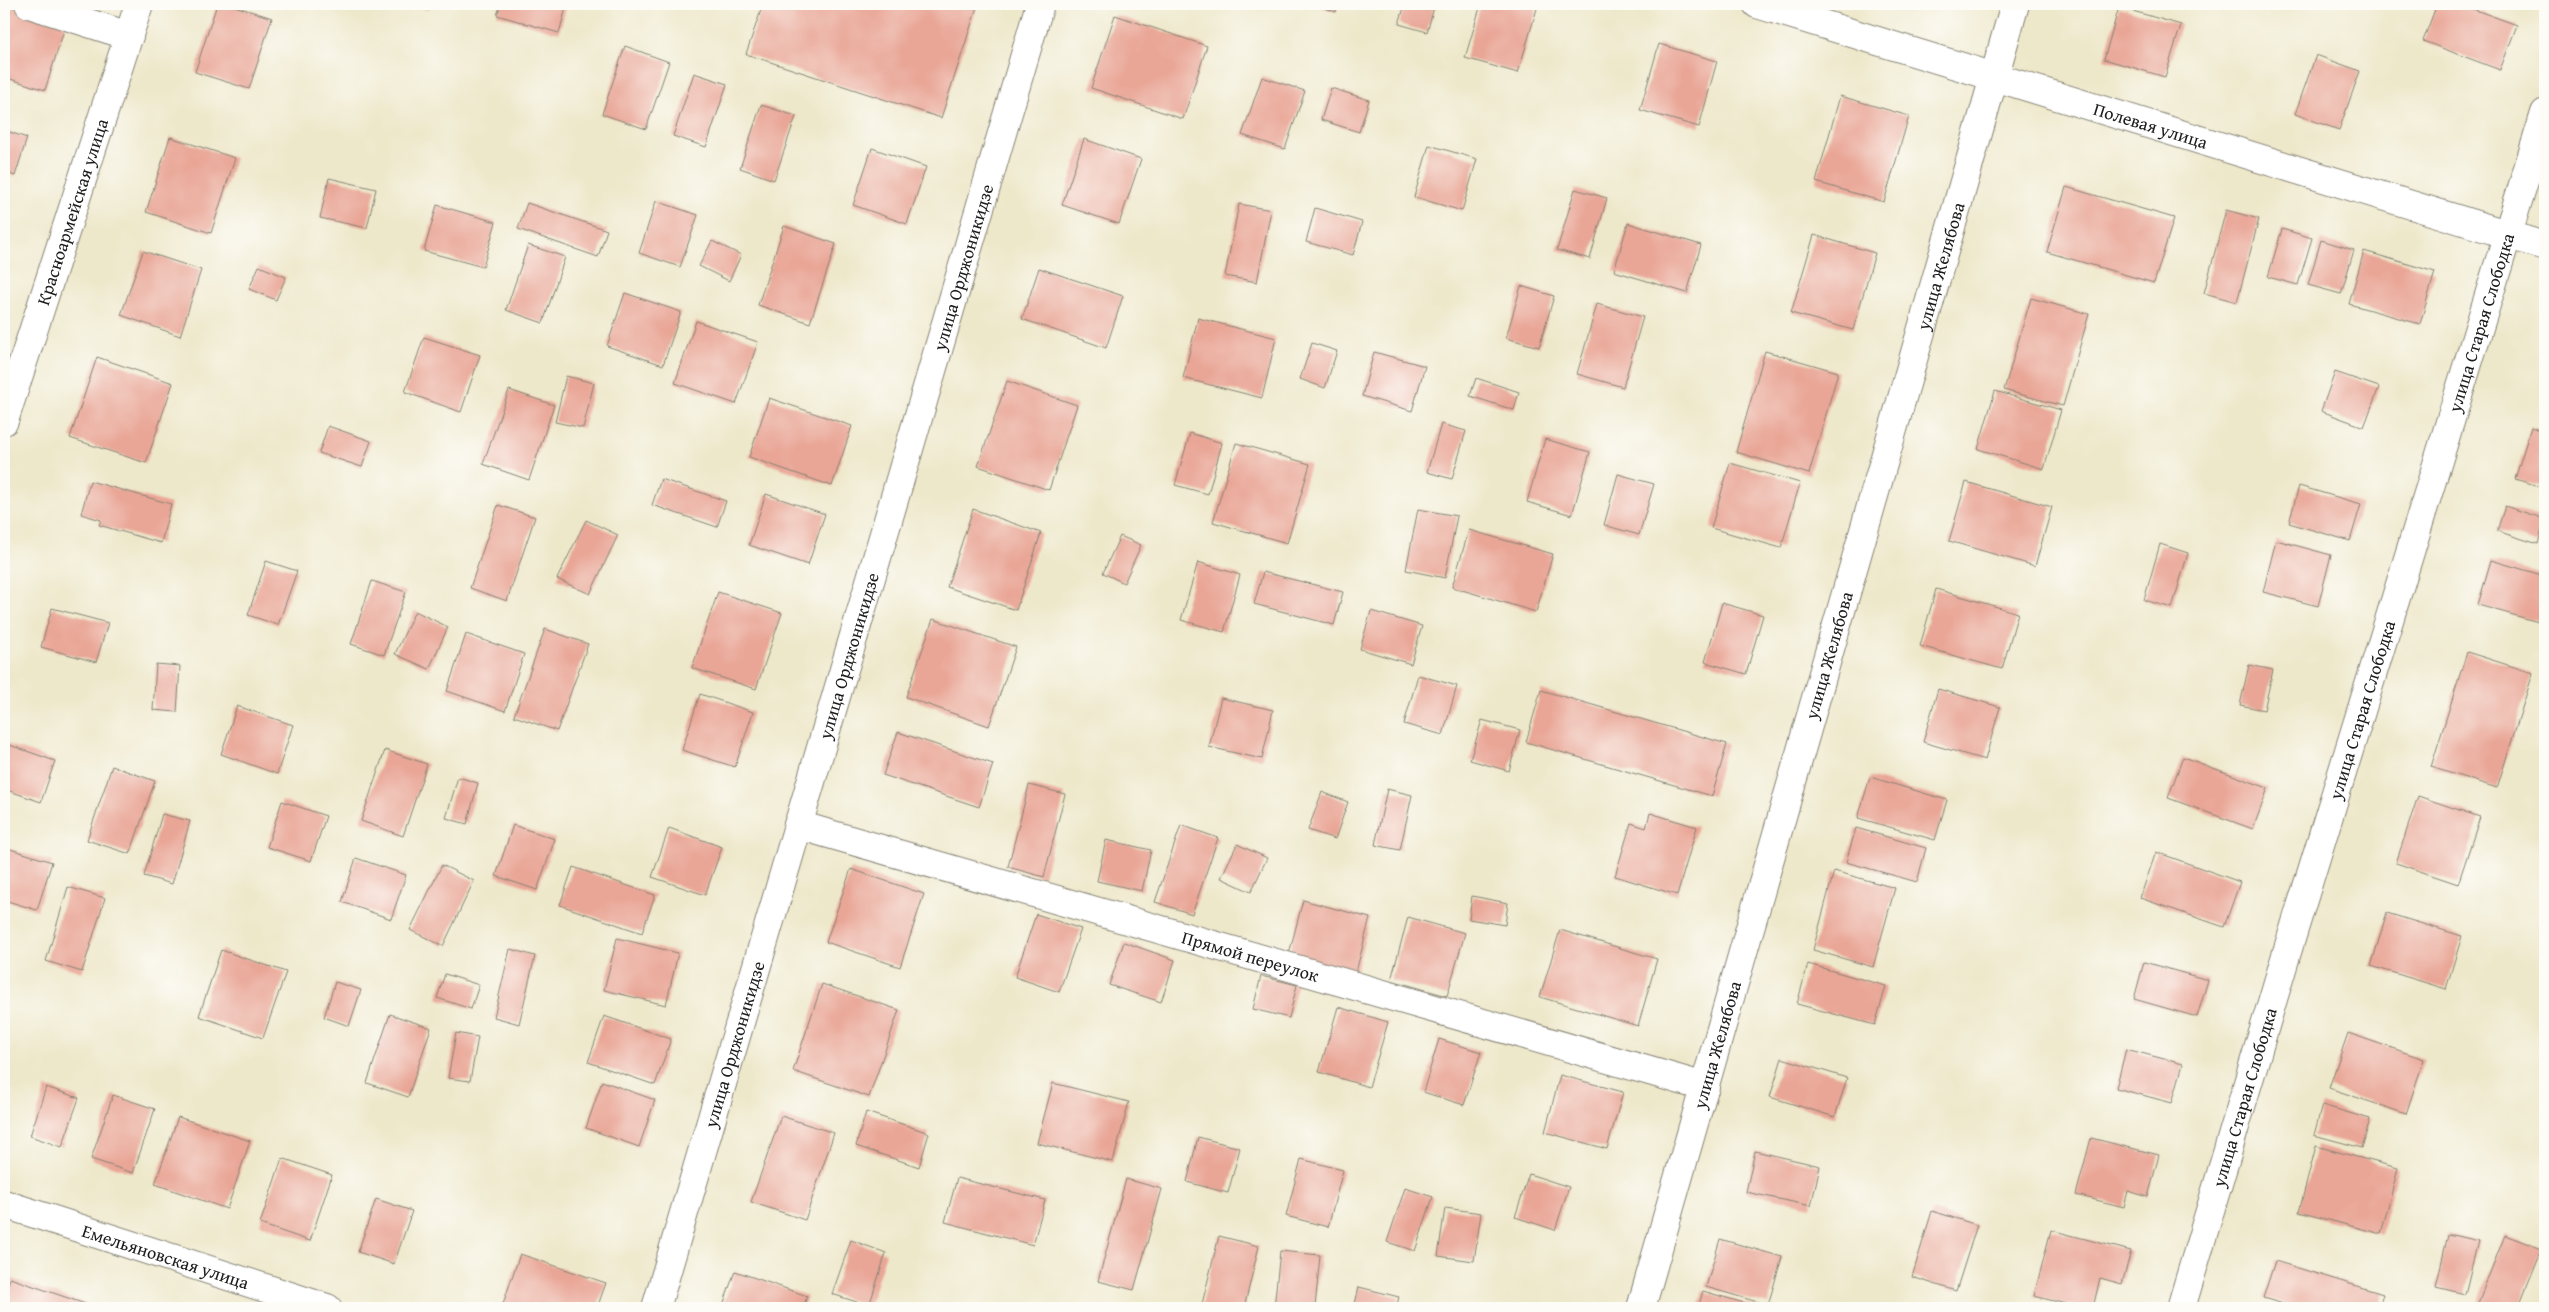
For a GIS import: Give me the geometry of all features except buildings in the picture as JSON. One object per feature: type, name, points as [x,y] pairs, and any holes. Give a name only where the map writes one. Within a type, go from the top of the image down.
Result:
[{"type":"street","points":[[30,4],[129,36]]},
{"type":"street","name":"Красноармейская улица","points":[[4,421],[139,4]]},
{"type":"street","name":"улица Орджоникидзе","points":[[656,1308],[1040,4]]},
{"type":"street","name":"Полевая улица","points":[[1757,4],[2545,246]]},
{"type":"street","name":"улица Желябова","points":[[1641,1308],[2015,4]]},
{"type":"street","name":"улица Старая Слободка","points":[[2181,1308],[2287,952],[2545,113]]},
{"type":"street","name":"Прямой переулок","points":[[798,824],[1704,1087]]},
{"type":"street","name":"Емельяновская улица","points":[[4,1204],[327,1308]]}]
